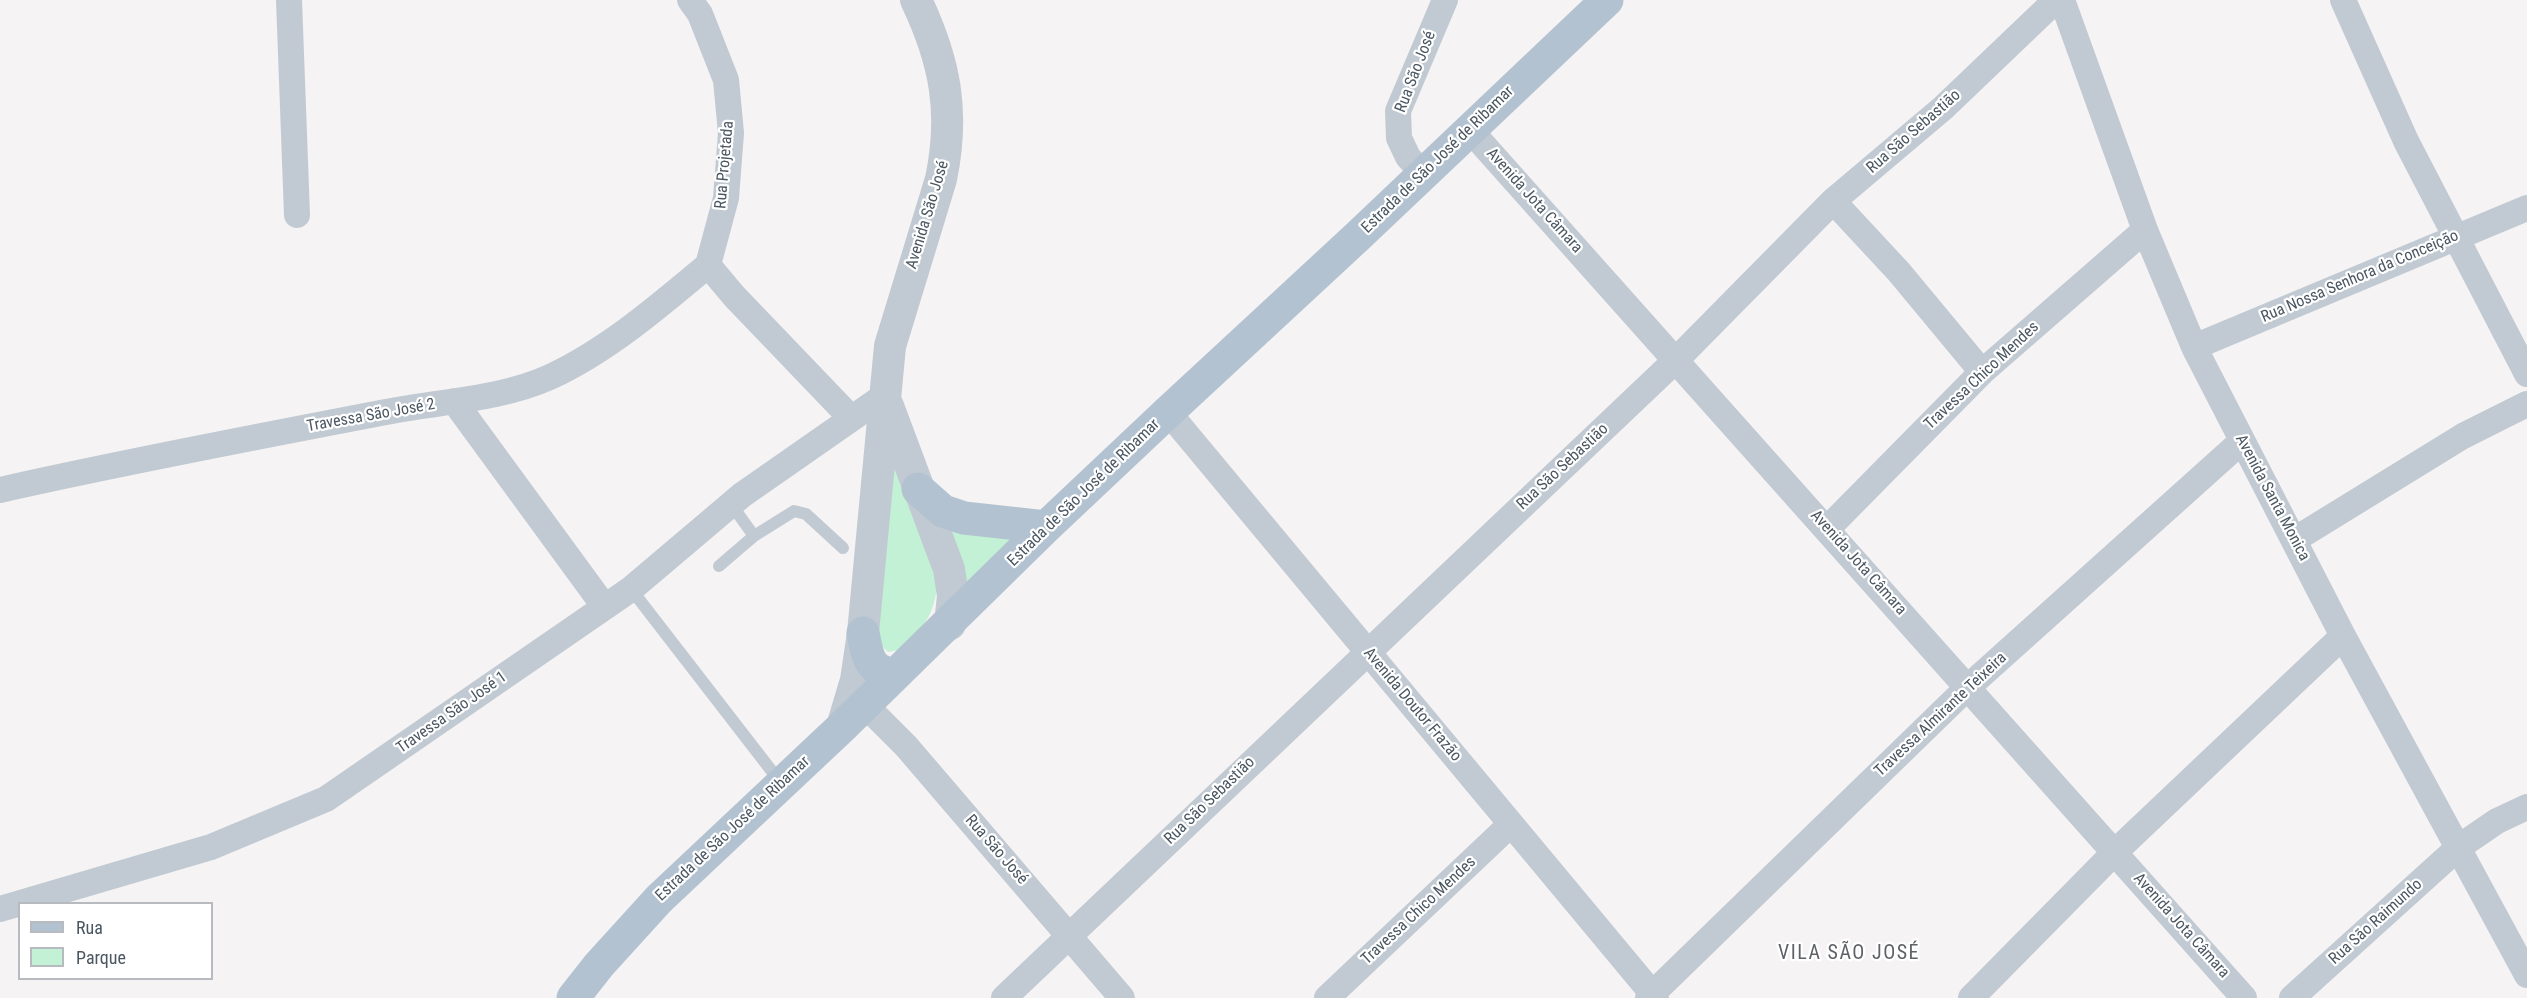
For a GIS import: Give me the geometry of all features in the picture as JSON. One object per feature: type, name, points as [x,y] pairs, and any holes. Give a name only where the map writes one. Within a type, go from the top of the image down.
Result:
[{"type":"main road","name":"Estrada de São José de Ribamar","points":[[573,998],[599,965],[659,899],[950,624],[1046,527],[1607,0]]},
{"type":"main road","points":[[918,489],[943,511],[964,518],[1046,527]]},
{"type":"main road","points":[[863,633],[871,663],[877,670],[895,675]]},
{"type":"street","points":[[289,0],[297,215]]},
{"type":"street","name":"Rua Projetada","points":[[690,0],[700,14],[726,80],[731,133],[726,198],[708,265]]},
{"type":"street","name":"Avenida São José","points":[[842,727],[856,680],[863,633],[890,346],[941,179],[947,151],[948,99],[931,31],[916,0]]},
{"type":"street","name":"Rua São José","points":[[1422,174],[1408,157],[1399,138],[1398,111],[1445,0]]},
{"type":"street","name":"Rua São Sebastião","points":[[1004,998],[1676,360],[1833,201],[1943,108],[2056,0]]},
{"type":"street","name":"Avenida Santa Monica","points":[[2062,0],[2145,230],[2194,347],[2343,636],[2527,975]]},
{"type":"street","points":[[2343,0],[2406,141],[2527,374]]},
{"type":"street","name":"Avenida Jota Câmara","points":[[1470,130],[2244,998]]},
{"type":"street","points":[[1833,201],[1899,272],[1982,372]]},
{"type":"street","name":"Rua Nossa Senhora da Conceição","points":[[2194,347],[2527,208]]},
{"type":"street","name":"Travessa Chico Mendes","points":[[1827,529],[1982,372],[2145,230]]},
{"type":"street","points":[[708,265],[734,296],[851,418]]},
{"type":"street","name":"Travessa São José 2","points":[[0,490],[391,411],[519,388],[559,372],[608,344],[666,301],[708,265]]},
{"type":"street","name":"Avenida São José","points":[[884,396],[952,582],[953,608],[950,624]]},
{"type":"street","name":"Travessa São José 1","points":[[24,902],[211,847],[326,799],[604,606],[631,590],[731,504],[884,396]]},
{"type":"street","points":[[454,401],[604,606]]},
{"type":"street","points":[[2294,540],[2463,436],[2527,404]]},
{"type":"street","name":"Avenida Doutor Frazão","points":[[1168,412],[1652,997]]},
{"type":"street","name":"Travessa Almirante Teixeira","points":[[1652,997],[1968,687],[2242,441]]},
{"type":"street","points":[[1971,998],[2115,852],[2343,636]]},
{"type":"street","name":"Rua São José","points":[[865,705],[906,746],[1122,998]]},
{"type":"street","name":"Rua São Raimundo","points":[[2292,998],[2459,847],[2497,821],[2527,807]]},
{"type":"street","name":"Travessa Chico Mendes","points":[[1327,998],[1511,824]]},
{"type":"street","name":"Travessa São José 1","points":[[0,909],[18,904]]},
{"type":"lane","points":[[731,504],[754,536]]},
{"type":"lane","points":[[719,566],[754,536],[794,511],[800,511],[843,548]]},
{"type":"lane","points":[[631,590],[782,783]]},
{"type":"green space","points":[[894,454],[939,579],[934,604],[927,620],[898,650],[888,652],[876,640]]},
{"type":"green space","points":[[940,519],[1017,535],[966,584]]},
{"type":"district","name":"VILA SÃO JOSÉ","points":[[1849,954]]}]
